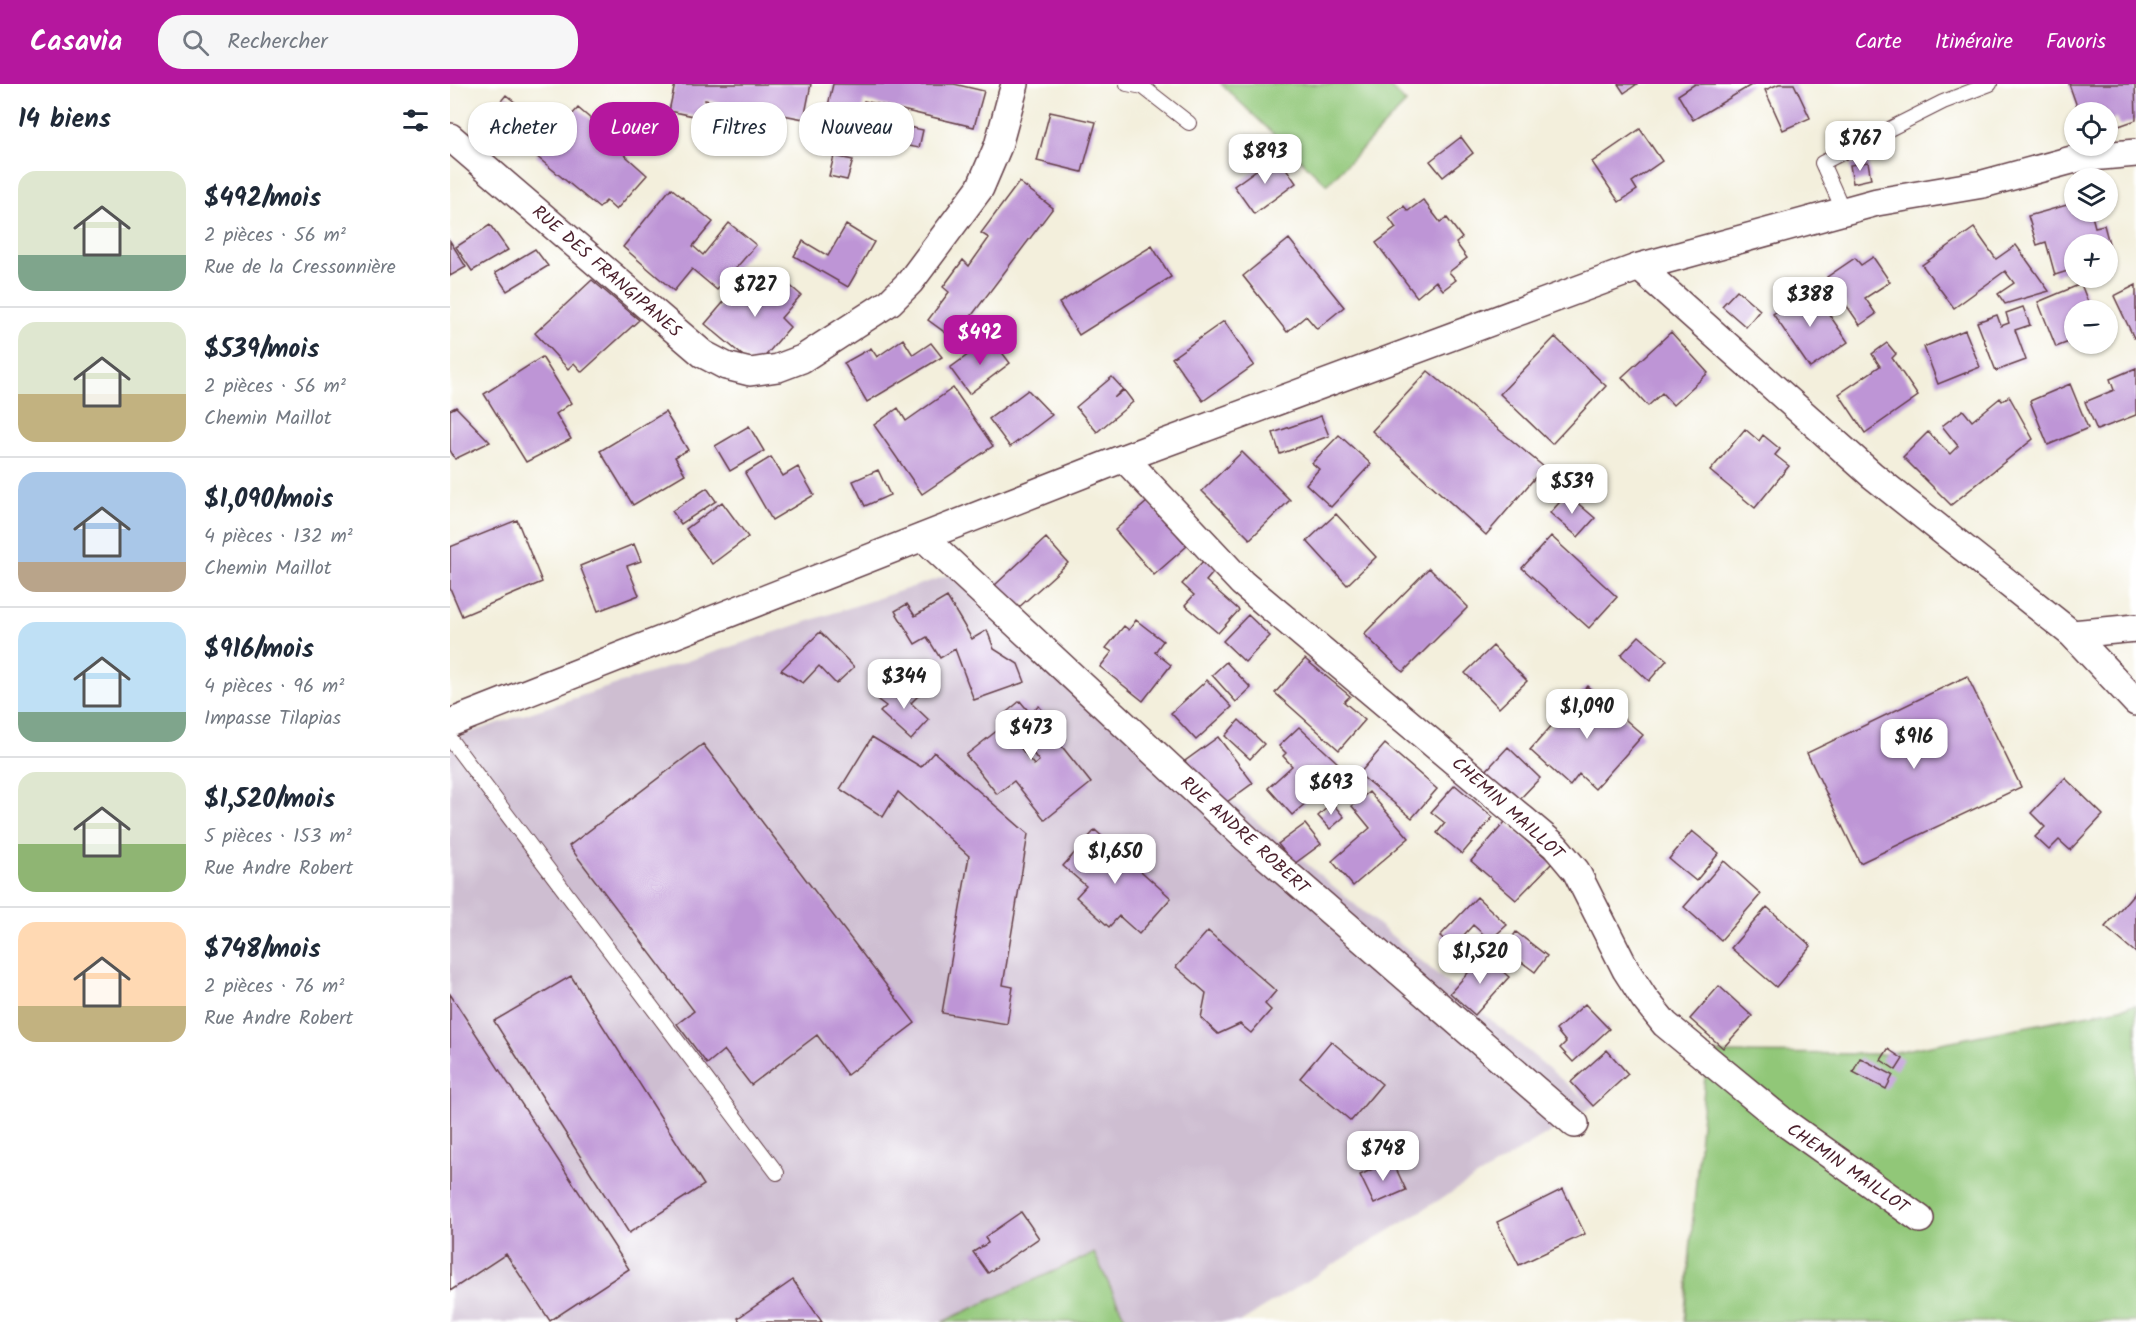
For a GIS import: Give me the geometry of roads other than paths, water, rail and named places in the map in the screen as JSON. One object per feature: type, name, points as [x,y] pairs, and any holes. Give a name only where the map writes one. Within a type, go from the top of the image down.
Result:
[{"type":"street","name":"RUE DES FRANGIPANES","points":[[450,137],[703,354],[726,366],[750,372],[778,368],[802,359],[866,320],[910,282],[980,188],[998,146],[1015,84]]},
{"type":"street","points":[[450,723],[1124,458],[1639,267],[1877,202],[1983,184],[2079,158],[2136,153]]},
{"type":"street","points":[[1639,267],[1872,475],[2072,634],[2136,702]]},
{"type":"street","name":"CHEMIN MAILLOT","points":[[1124,458],[1242,583],[1555,846],[1576,871],[1626,970],[1644,998],[1665,1024],[1784,1122],[1920,1218]]},
{"type":"street","name":"RUE ANDRE ROBERT","points":[[923,537],[1247,838],[1575,1124]]},
{"type":"street","points":[[2072,634],[2136,628]]},
{"type":"lane","points":[[1127,84],[1143,87],[1189,123]]},
{"type":"lane","points":[[1844,212],[1822,163],[1943,102],[1990,84]]},
{"type":"lane","points":[[450,739],[777,1173]]}]
